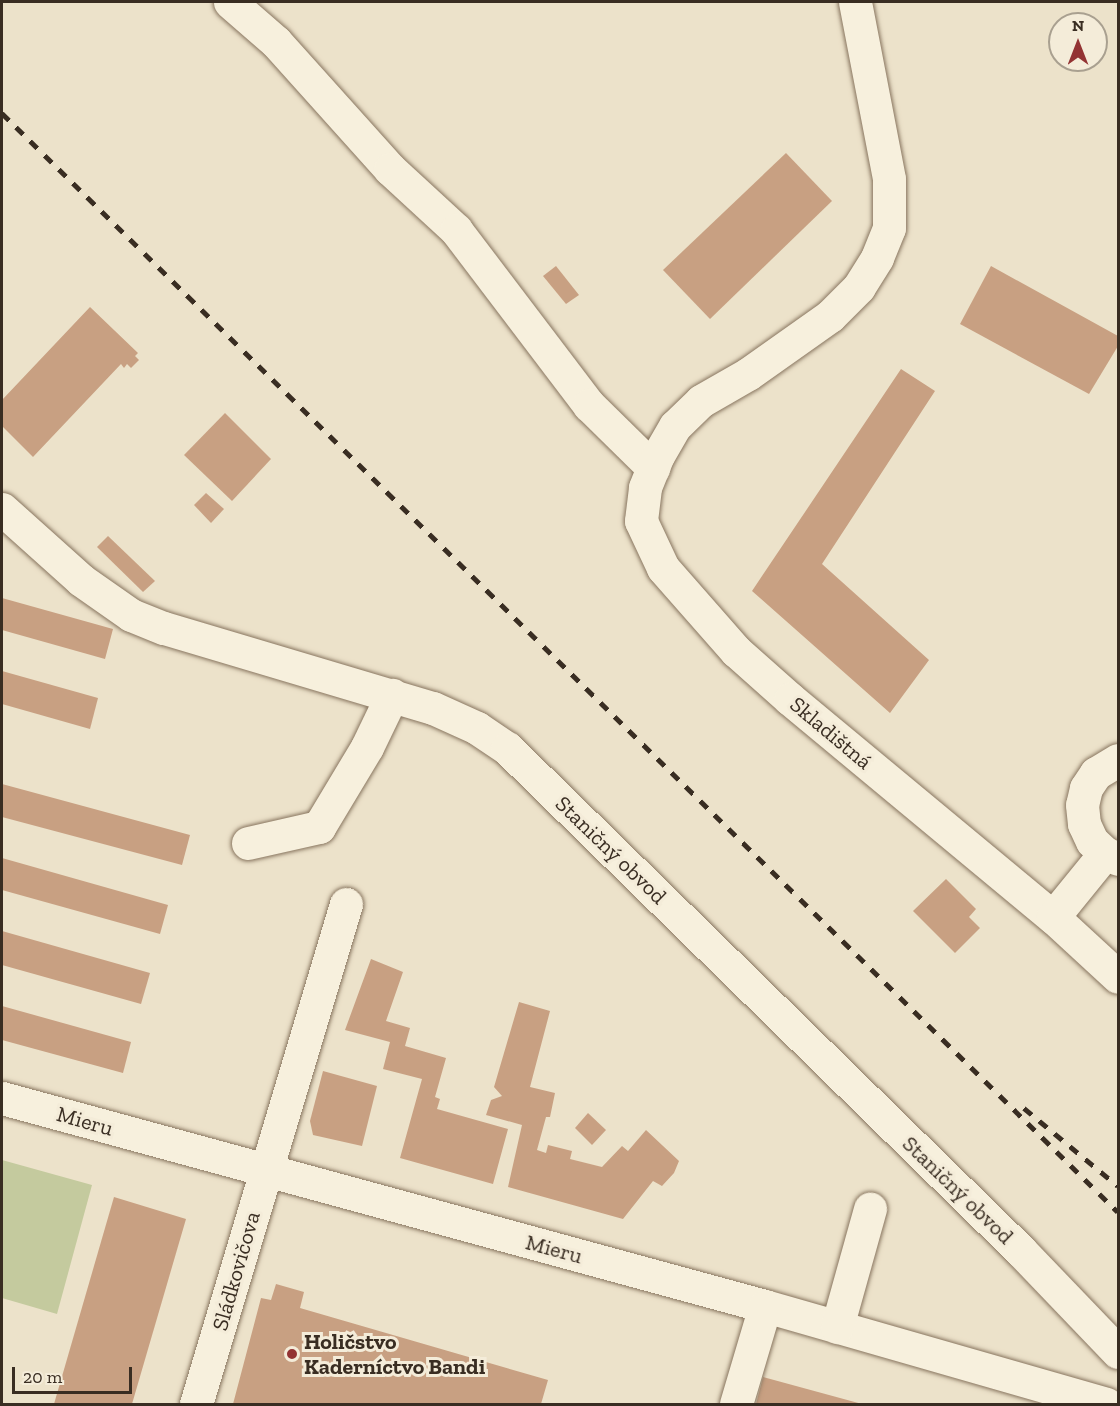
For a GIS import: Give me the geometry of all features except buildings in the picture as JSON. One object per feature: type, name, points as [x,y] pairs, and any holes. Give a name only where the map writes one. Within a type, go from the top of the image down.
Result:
[{"type":"street","points":[[231,2],[276,42],[390,169],[456,230],[589,405],[653,468],[675,426],[701,401],[748,374],[830,316],[859,287],[877,258],[889,228],[889,178],[855,2]]},
{"type":"street","name":"Skladištná","points":[[653,468],[645,488],[641,520],[663,568],[736,651],[790,699],[1053,917],[1119,977]]},
{"type":"street","name":"Staničný obvod","points":[[2,508],[81,580],[131,615],[164,628],[433,708],[477,728],[507,748],[1021,1251],[1119,1352]]},
{"type":"street","points":[[248,843],[319,827],[368,747],[392,695]]},
{"type":"street","points":[[1053,917],[1112,856],[1092,841],[1083,824],[1082,805],[1086,788],[1096,773],[1119,760]]},
{"type":"street","name":"Sládkovičova","points":[[196,1404],[346,904]]},
{"type":"street","name":"Mieru","points":[[2,1098],[765,1306],[1106,1404]]},
{"type":"street","points":[[837,1327],[870,1209]]},
{"type":"street","points":[[736,1404],[765,1306]]},
{"type":"green space","points":[[2,1160],[92,1185],[57,1314],[2,1298]]},
{"type":"railway","points":[[2,113],[1118,1212]]},
{"type":"railway","points":[[1024,1108],[1118,1186]]},
{"type":"place","name":"Holičstvo Kaderníctvo Bandi","points":[[292,1354]]}]
